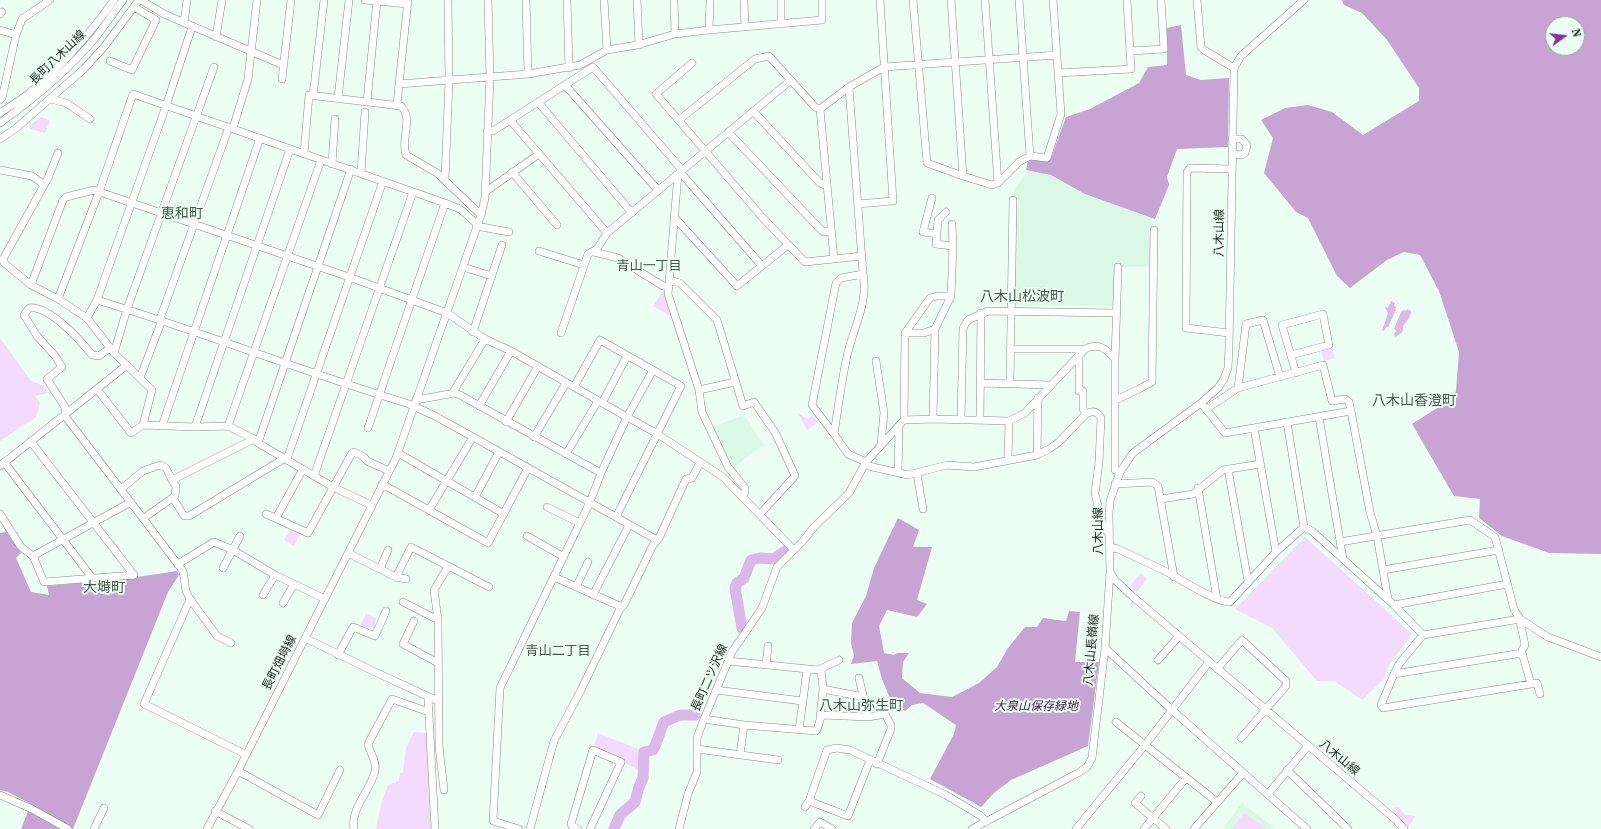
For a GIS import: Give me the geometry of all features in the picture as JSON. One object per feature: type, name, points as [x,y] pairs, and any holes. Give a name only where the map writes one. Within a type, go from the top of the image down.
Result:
[{"type":"street","points":[[0,100],[2,98],[16,35],[22,19],[50,0]]},
{"type":"street","points":[[0,113],[28,94],[64,61],[97,25],[114,0]]},
{"type":"street","name":"長町八木山線","points":[[0,123],[29,102],[65,70],[96,37],[123,0]]},
{"type":"street","points":[[0,139],[15,129],[84,69],[104,47],[140,0],[151,3],[164,14],[216,38],[283,65]]},
{"type":"street","points":[[184,23],[187,0]]},
{"type":"street","points":[[216,38],[222,0]]},
{"type":"street","points":[[140,378],[194,224],[248,79],[257,0]]},
{"type":"street","points":[[282,79],[291,0]]},
{"type":"street","points":[[313,96],[324,0]]},
{"type":"street","points":[[338,98],[349,0]]},
{"type":"street","points":[[366,0],[408,2],[397,105]]},
{"type":"street","points":[[444,178],[449,81],[448,0]]},
{"type":"street","name":"長町畑塒線","points":[[207,829],[215,811],[238,771],[245,754],[398,453],[481,215],[485,192],[490,78],[488,0]]},
{"type":"street","points":[[526,0],[528,74]]},
{"type":"street","points":[[567,0],[569,68]]},
{"type":"street","points":[[604,0],[607,50]]},
{"type":"street","points":[[637,0],[639,45]]},
{"type":"street","points":[[674,0],[675,34]]},
{"type":"street","points":[[709,30],[710,0]]},
{"type":"street","points":[[744,0],[745,27]]},
{"type":"street","points":[[781,0],[781,24]]},
{"type":"street","points":[[400,84],[490,78],[569,68],[580,65],[607,50],[639,45],[675,34],[822,20],[822,0]]},
{"type":"street","points":[[858,204],[893,201],[880,0]]},
{"type":"street","points":[[913,0],[927,162],[992,185],[998,183],[1019,162],[1030,156],[1046,158],[1061,114],[1053,0]]},
{"type":"street","points":[[951,0],[963,176]]},
{"type":"street","points":[[985,0],[998,183]]},
{"type":"street","points":[[1019,0],[1030,156]]},
{"type":"street","points":[[1058,73],[1131,68],[1127,0]]},
{"type":"street","points":[[1130,51],[1164,49],[1161,0]]},
{"type":"street","points":[[1197,0],[1202,47],[1204,50],[1234,68],[1241,56],[1304,0]]},
{"type":"street","points":[[367,102],[377,1]]},
{"type":"street","points":[[110,61],[132,70],[156,20],[134,8]]},
{"type":"street","points":[[87,318],[97,300],[166,106],[192,27]]},
{"type":"street","points":[[0,30],[16,35]]},
{"type":"street","points":[[820,109],[849,87],[884,67],[1057,55]]},
{"type":"street","points":[[679,120],[755,59],[769,56],[814,107],[820,109]]},
{"type":"street","points":[[692,63],[656,94],[705,151],[788,245],[805,262],[862,256]]},
{"type":"street","points":[[214,67],[112,351],[99,356],[92,355],[83,342],[51,316],[34,307],[29,308],[24,315],[37,336],[56,357],[62,367],[47,379],[65,408],[65,416],[183,571],[186,591],[190,599],[217,636],[231,643]]},
{"type":"street","points":[[487,131],[493,131],[593,68],[680,172],[762,266]]},
{"type":"street","name":"八木山線","points":[[1234,68],[1228,368],[1224,379],[1218,388],[1201,403],[1133,453],[1120,472],[1110,501],[1110,572],[1119,585],[1396,820],[1404,829]]},
{"type":"street","points":[[594,252],[607,233],[791,80]]},
{"type":"street","points":[[565,85],[658,190]]},
{"type":"street","points":[[834,434],[846,359],[858,324],[866,285],[863,274],[849,87]]},
{"type":"street","points":[[58,299],[99,192],[133,94],[445,203],[460,209],[477,225],[509,232]]},
{"type":"street","points":[[304,154],[309,95],[401,106],[406,110],[407,116],[404,148],[406,156],[444,178],[481,215]]},
{"type":"street","points":[[50,99],[66,103],[90,119]]},
{"type":"street","points":[[538,102],[632,212]]},
{"type":"street","points":[[820,109],[834,259]]},
{"type":"street","points":[[753,111],[820,183],[827,186]]},
{"type":"street","points":[[361,173],[365,112]]},
{"type":"street","points":[[332,164],[335,119]]},
{"type":"street","points":[[510,120],[607,233]]},
{"type":"street","points":[[728,132],[823,232],[831,231]]},
{"type":"street","points":[[162,426],[260,138]]},
{"type":"street","points":[[1232,139],[1242,139],[1247,145],[1245,153],[1232,154]]},
{"type":"street","points":[[195,427],[290,149]]},
{"type":"street","points":[[58,153],[48,178],[43,184],[3,259],[4,263],[31,285],[58,299],[87,318],[112,351],[152,390],[143,425]]},
{"type":"street","points":[[485,192],[539,154]]},
{"type":"street","points":[[228,426],[286,256],[321,160]]},
{"type":"street","points":[[1229,333],[1186,328],[1187,172],[1190,168],[1232,169]]},
{"type":"street","points":[[172,480],[256,441],[285,363],[351,169]]},
{"type":"street","points":[[0,170],[32,176],[43,184]]},
{"type":"street","points":[[512,172],[557,226]]},
{"type":"street","points":[[680,172],[668,294],[699,390],[702,412],[728,467],[745,488],[745,492],[742,497]]},
{"type":"street","points":[[173,498],[184,516],[189,516],[286,458],[317,374],[383,181]]},
{"type":"street","points":[[31,285],[63,200],[66,196],[94,190],[349,277],[447,313],[485,339],[511,351],[656,433],[723,477],[794,550]]},
{"type":"street","points":[[314,476],[413,192]]},
{"type":"street","points":[[932,198],[923,232],[937,234]]},
{"type":"street","points":[[1010,383],[1013,200]]},
{"type":"street","points":[[368,428],[445,203]]},
{"type":"street","points":[[946,212],[938,220],[936,244],[953,246]]},
{"type":"street","points":[[675,218],[737,286],[788,245]]},
{"type":"street","points":[[933,419],[935,329],[951,296],[953,246],[952,224]]},
{"type":"street","points":[[1116,400],[1152,382],[1154,230]]},
{"type":"street","points":[[473,332],[502,246]]},
{"type":"street","points":[[539,251],[584,265]]},
{"type":"street","points":[[561,333],[588,254],[594,252],[618,258],[663,286],[669,283],[680,283],[717,320],[743,406],[754,402],[776,434],[795,476],[760,514]]},
{"type":"street","points":[[463,267],[492,276]]},
{"type":"street","points":[[1118,267],[1115,359],[1115,470],[1120,472]]},
{"type":"street","points":[[863,274],[841,278],[836,283],[812,406],[848,454],[865,464],[908,475],[917,474],[947,465],[974,467],[1037,455],[1059,442],[1086,414],[1095,412],[1098,413],[1101,418],[1099,462],[1095,494],[1104,526],[1109,533]]},
{"type":"street","points":[[898,473],[905,333],[930,298],[937,296],[951,296]]},
{"type":"street","points":[[97,300],[161,320],[380,395],[415,404],[657,540]]},
{"type":"street","points":[[961,419],[963,328],[968,320],[988,311],[1117,313]]},
{"type":"street","points":[[980,419],[981,313]]},
{"type":"street","points":[[1291,356],[1329,345],[1323,314],[1282,325],[1291,356],[1296,373]]},
{"type":"street","points":[[1238,388],[1246,324],[1263,320],[1280,377]]},
{"type":"street","points":[[905,333],[924,333],[935,329]]},
{"type":"street","points":[[452,394],[485,339]]},
{"type":"street","points":[[574,387],[600,340],[681,386],[656,433],[616,517]]},
{"type":"street","points":[[901,423],[933,419],[1009,420],[1025,413],[1050,384],[1085,349],[1092,346],[1107,349],[1115,359]]},
{"type":"street","points":[[1010,349],[1085,349]]},
{"type":"street","points":[[479,406],[511,351]]},
{"type":"street","points":[[1079,354],[1079,391],[1083,391],[1083,409],[1086,414]]},
{"type":"street","points":[[566,454],[600,402],[627,356]]},
{"type":"street","points":[[876,361],[884,413],[881,444]]},
{"type":"street","points":[[93,578],[64,539],[2,464],[65,416],[127,365]]},
{"type":"street","points":[[1206,410],[1238,388],[1323,365],[1332,401],[1345,399],[1349,402],[1370,512],[1377,536],[1391,602]]},
{"type":"street","points":[[506,422],[538,366]]},
{"type":"street","points":[[491,829],[493,821],[500,688],[580,524],[601,473],[627,417],[653,370]]},
{"type":"street","points":[[699,390],[735,382]]},
{"type":"street","points":[[980,382],[1050,384]]},
{"type":"street","points":[[534,437],[566,383]]},
{"type":"street","points":[[97,389],[131,432],[143,425],[195,427],[228,426],[286,458],[333,487],[371,505]]},
{"type":"street","points":[[415,404],[452,394],[460,395],[506,422],[601,473]]},
{"type":"street","points":[[1037,455],[1038,398]]},
{"type":"street","points":[[1201,403],[1225,433],[1351,411]]},
{"type":"street","points":[[1319,417],[1343,558]]},
{"type":"street","points":[[1008,460],[1009,420]]},
{"type":"street","points":[[1288,422],[1304,527]]},
{"type":"street","name":"長町二ツ沢線","points":[[678,829],[696,772],[697,738],[732,652],[762,608],[777,567],[814,527],[849,493],[865,464],[901,423]]},
{"type":"street","points":[[1254,428],[1276,552]]},
{"type":"street","points":[[429,510],[473,437]]},
{"type":"street","points":[[0,514],[21,547],[32,556],[44,582],[134,575],[31,442]]},
{"type":"street","points":[[266,514],[308,533],[354,452],[364,457],[367,461],[389,471]]},
{"type":"street","points":[[475,497],[499,452]]},
{"type":"street","points":[[398,453],[504,514]]},
{"type":"street","points":[[530,829],[554,741],[653,545],[657,540],[686,479],[692,478],[700,463]]},
{"type":"street","points":[[1160,499],[1193,494],[1198,488],[1223,470],[1260,464]]},
{"type":"street","points":[[121,489],[144,471],[160,465],[166,468],[176,486],[175,496],[144,518]]},
{"type":"street","points":[[382,484],[488,543],[528,468]]},
{"type":"street","points":[[276,518],[303,469]]},
{"type":"street","points":[[1228,469],[1248,581]]},
{"type":"street","points":[[917,474],[923,509]]},
{"type":"street","points":[[1115,484],[1152,482],[1158,486],[1174,577]]},
{"type":"street","points":[[1198,488],[1217,599]]},
{"type":"street","points":[[32,556],[131,502]]},
{"type":"street","points":[[547,507],[580,524]]},
{"type":"street","points":[[1340,542],[1470,520],[1495,537],[1514,609],[1520,619],[1548,637],[1601,657]]},
{"type":"street","points":[[593,595],[629,525]]},
{"type":"street","points":[[1110,547],[1118,549],[1164,571],[1217,599],[1230,602],[1276,552],[1304,527]]},
{"type":"street","points":[[1304,527],[1312,531],[1343,558],[1391,602],[1423,635]]},
{"type":"street","points":[[0,528],[9,528]]},
{"type":"street","points":[[223,568],[240,536]]},
{"type":"street","points":[[527,536],[564,557]]},
{"type":"street","points":[[178,564],[214,542],[233,550],[275,575],[325,598]]},
{"type":"street","points":[[396,577],[412,547],[489,587]]},
{"type":"street","points":[[380,569],[388,550]]},
{"type":"street","points":[[348,553],[396,577],[406,580]]},
{"type":"street","points":[[1383,570],[1500,553]]},
{"type":"street","points":[[1500,553],[1506,560],[1520,619],[1525,645],[1522,653],[1531,684]]},
{"type":"street","points":[[576,587],[588,562]]},
{"type":"street","points":[[444,790],[439,746],[438,620],[434,590],[448,567]]},
{"type":"street","name":"八木山長嶺線","points":[[972,829],[983,825],[1078,773],[1087,767],[1092,758],[1104,648],[1110,572]]},
{"type":"street","points":[[263,595],[275,575]]},
{"type":"street","points":[[554,577],[622,607]]},
{"type":"street","points":[[283,603],[294,584]]},
{"type":"street","points":[[1391,602],[1507,584]]},
{"type":"street","points":[[190,599],[144,704],[245,754]]},
{"type":"street","points":[[403,602],[438,620]]},
{"type":"street","points":[[338,655],[353,626],[375,636],[386,611]]},
{"type":"street","points":[[1520,619],[1423,635],[1400,664],[1394,674],[1381,705],[1383,708],[1537,683],[1540,694]]},
{"type":"street","points":[[414,621],[403,644],[438,663]]},
{"type":"street","points":[[1158,660],[1179,636]]},
{"type":"street","points":[[305,638],[338,655],[438,701]]},
{"type":"street","points":[[1217,669],[1242,640],[1286,681],[1286,686],[1241,738]]},
{"type":"street","points":[[766,665],[768,646]]},
{"type":"street","points":[[1104,648],[1243,773],[1308,829]]},
{"type":"street","points":[[1394,674],[1522,653]]},
{"type":"street","points":[[728,661],[818,670],[840,660]]},
{"type":"street","points":[[1076,829],[1145,745],[1209,662]]},
{"type":"street","points":[[704,720],[816,731],[820,718],[823,689],[821,668]]},
{"type":"street","points":[[799,730],[807,670]]},
{"type":"street","points":[[859,678],[868,717]]},
{"type":"street","points":[[823,689],[863,697]]},
{"type":"street","points":[[716,690],[802,701]]},
{"type":"street","points":[[428,697],[435,829]]},
{"type":"street","points":[[354,829],[356,813],[375,772],[373,758],[368,744],[392,700],[429,712]]},
{"type":"street","points":[[809,800],[848,816],[891,725],[885,714],[868,717],[823,715],[820,718]]},
{"type":"street","points":[[1116,722],[1217,802]]},
{"type":"street","points":[[740,755],[744,725]]},
{"type":"street","points":[[1268,794],[1308,746]]},
{"type":"street","points":[[805,807],[809,800],[827,750],[837,748],[850,750],[946,795],[981,816],[983,825]]},
{"type":"street","points":[[696,749],[778,760]]},
{"type":"street","points":[[578,829],[571,824],[593,750],[621,762],[590,829]]},
{"type":"street","points":[[238,771],[318,815],[340,770]]},
{"type":"street","points":[[1287,770],[1348,829]]},
{"type":"street","points":[[1194,829],[1243,773]]},
{"type":"street","points":[[1144,829],[1186,778]]},
{"type":"street","points":[[0,795],[32,809],[68,829]]},
{"type":"street","points":[[1141,796],[1135,803],[1166,829]]},
{"type":"street","points":[[94,829],[104,808]]},
{"type":"street","points":[[215,811],[249,829]]},
{"type":"street","points":[[493,821],[519,829]]},
{"type":"street","points":[[814,829],[820,822],[832,829]]},
{"type":"shaded area","points":[[42,117],[50,121],[45,133],[30,129],[30,125]]},
{"type":"shaded area","points":[[1042,168],[1152,206],[1151,267],[1116,267],[1115,306],[1012,305],[1014,190],[1028,170]]},
{"type":"shaded area","points":[[664,290],[672,317],[653,306]]},
{"type":"shaded area","points":[[1391,301],[1395,303],[1394,306],[1396,307],[1396,310],[1388,327],[1382,331],[1388,313],[1385,307],[1388,308]]},
{"type":"shaded area","points":[[1407,309],[1411,311],[1410,317],[1403,326],[1402,333],[1395,337],[1394,334],[1396,331],[1394,329],[1401,312],[1403,310],[1406,311]]},
{"type":"shaded area","points":[[0,338],[31,381],[44,386],[48,393],[35,396],[40,403],[36,417],[0,441]]},
{"type":"shaded area","points":[[1332,347],[1335,358],[1324,361],[1321,350]]},
{"type":"shaded area","points":[[798,413],[808,419],[814,414],[819,422],[807,430]]},
{"type":"shaded area","points":[[744,415],[764,445],[735,467],[712,427]]},
{"type":"shaded area","points":[[290,529],[300,533],[294,546],[284,540]]},
{"type":"shaded area","points":[[1305,537],[1412,634],[1389,665],[1384,679],[1362,700],[1335,681],[1317,681],[1272,628],[1235,609]]},
{"type":"shaded area","points":[[1140,573],[1147,579],[1137,592],[1130,586]]},
{"type":"shaded area","points":[[366,613],[377,619],[373,626],[368,628],[361,624]]},
{"type":"shaded area","points":[[414,732],[427,733],[431,829],[376,829],[381,804],[388,785],[399,781],[400,773],[403,772],[406,748]]},
{"type":"shaded area","points":[[598,733],[641,750],[639,770],[594,747]]},
{"type":"shaded area","points":[[1242,803],[1276,829],[1223,829]]},
{"type":"shaded area","points":[[1395,807],[1398,807],[1406,815],[1415,816],[1408,827],[1391,811]]},
{"type":"shaded area","points":[[1244,813],[1267,829],[1232,829]]},
{"type":"green space","points":[[1342,0],[1601,0],[1601,554],[1549,553],[1502,536],[1479,518],[1480,499],[1454,496],[1412,424],[1453,398],[1456,391],[1459,352],[1439,291],[1420,255],[1404,252],[1387,260],[1350,288],[1337,276],[1308,218],[1296,212],[1264,173],[1273,138],[1261,120],[1285,108],[1308,105],[1332,112],[1363,135],[1419,101],[1419,88],[1387,40],[1362,13],[1344,5]]},
{"type":"green space","points":[[1181,25],[1186,75],[1201,80],[1229,78],[1228,147],[1177,149],[1167,177],[1169,185],[1155,219],[1085,194],[1051,175],[1026,170],[1028,161],[1031,159],[1050,161],[1066,117],[1090,109],[1139,83],[1148,67],[1167,65],[1167,28]]},
{"type":"green space","name":"大泉山保存緑地","points":[[898,518],[919,530],[913,547],[932,547],[917,600],[927,604],[917,617],[887,610],[879,626],[884,653],[894,655],[897,653],[909,653],[903,662],[902,678],[920,693],[952,697],[979,683],[997,667],[1008,648],[1025,627],[1037,627],[1043,618],[1066,621],[1069,611],[1080,612],[1075,662],[1099,662],[1088,746],[1011,780],[994,793],[981,807],[930,779],[954,734],[956,725],[923,703],[912,705],[905,711],[891,701],[882,679],[877,661],[851,664],[854,655],[851,643],[852,623],[866,596],[874,568]]},
{"type":"green space","points":[[7,532],[21,553],[16,558],[31,592],[49,595],[47,586],[124,579],[177,571],[179,575],[168,592],[73,829],[21,829],[31,804],[8,792],[0,790],[0,533]]},
{"type":"waterway","points":[[742,628],[735,588],[737,583],[744,578],[751,560],[760,558],[774,559],[785,551]]},
{"type":"waterway","points":[[614,829],[620,815],[635,802],[643,778],[644,752],[653,750],[664,722],[680,715],[695,715]]},
{"type":"district","name":"恵和町","points":[[182,214]]},
{"type":"district","name":"青山一丁目","points":[[649,267]]},
{"type":"district","name":"八木山松波町","points":[[1022,297]]},
{"type":"district","name":"八木山香澄町","points":[[1414,401]]},
{"type":"district","name":"大塒町","points":[[104,588]]},
{"type":"district","name":"青山二丁目","points":[[558,652]]},
{"type":"district","name":"八木山弥生町","points":[[861,706]]}]
